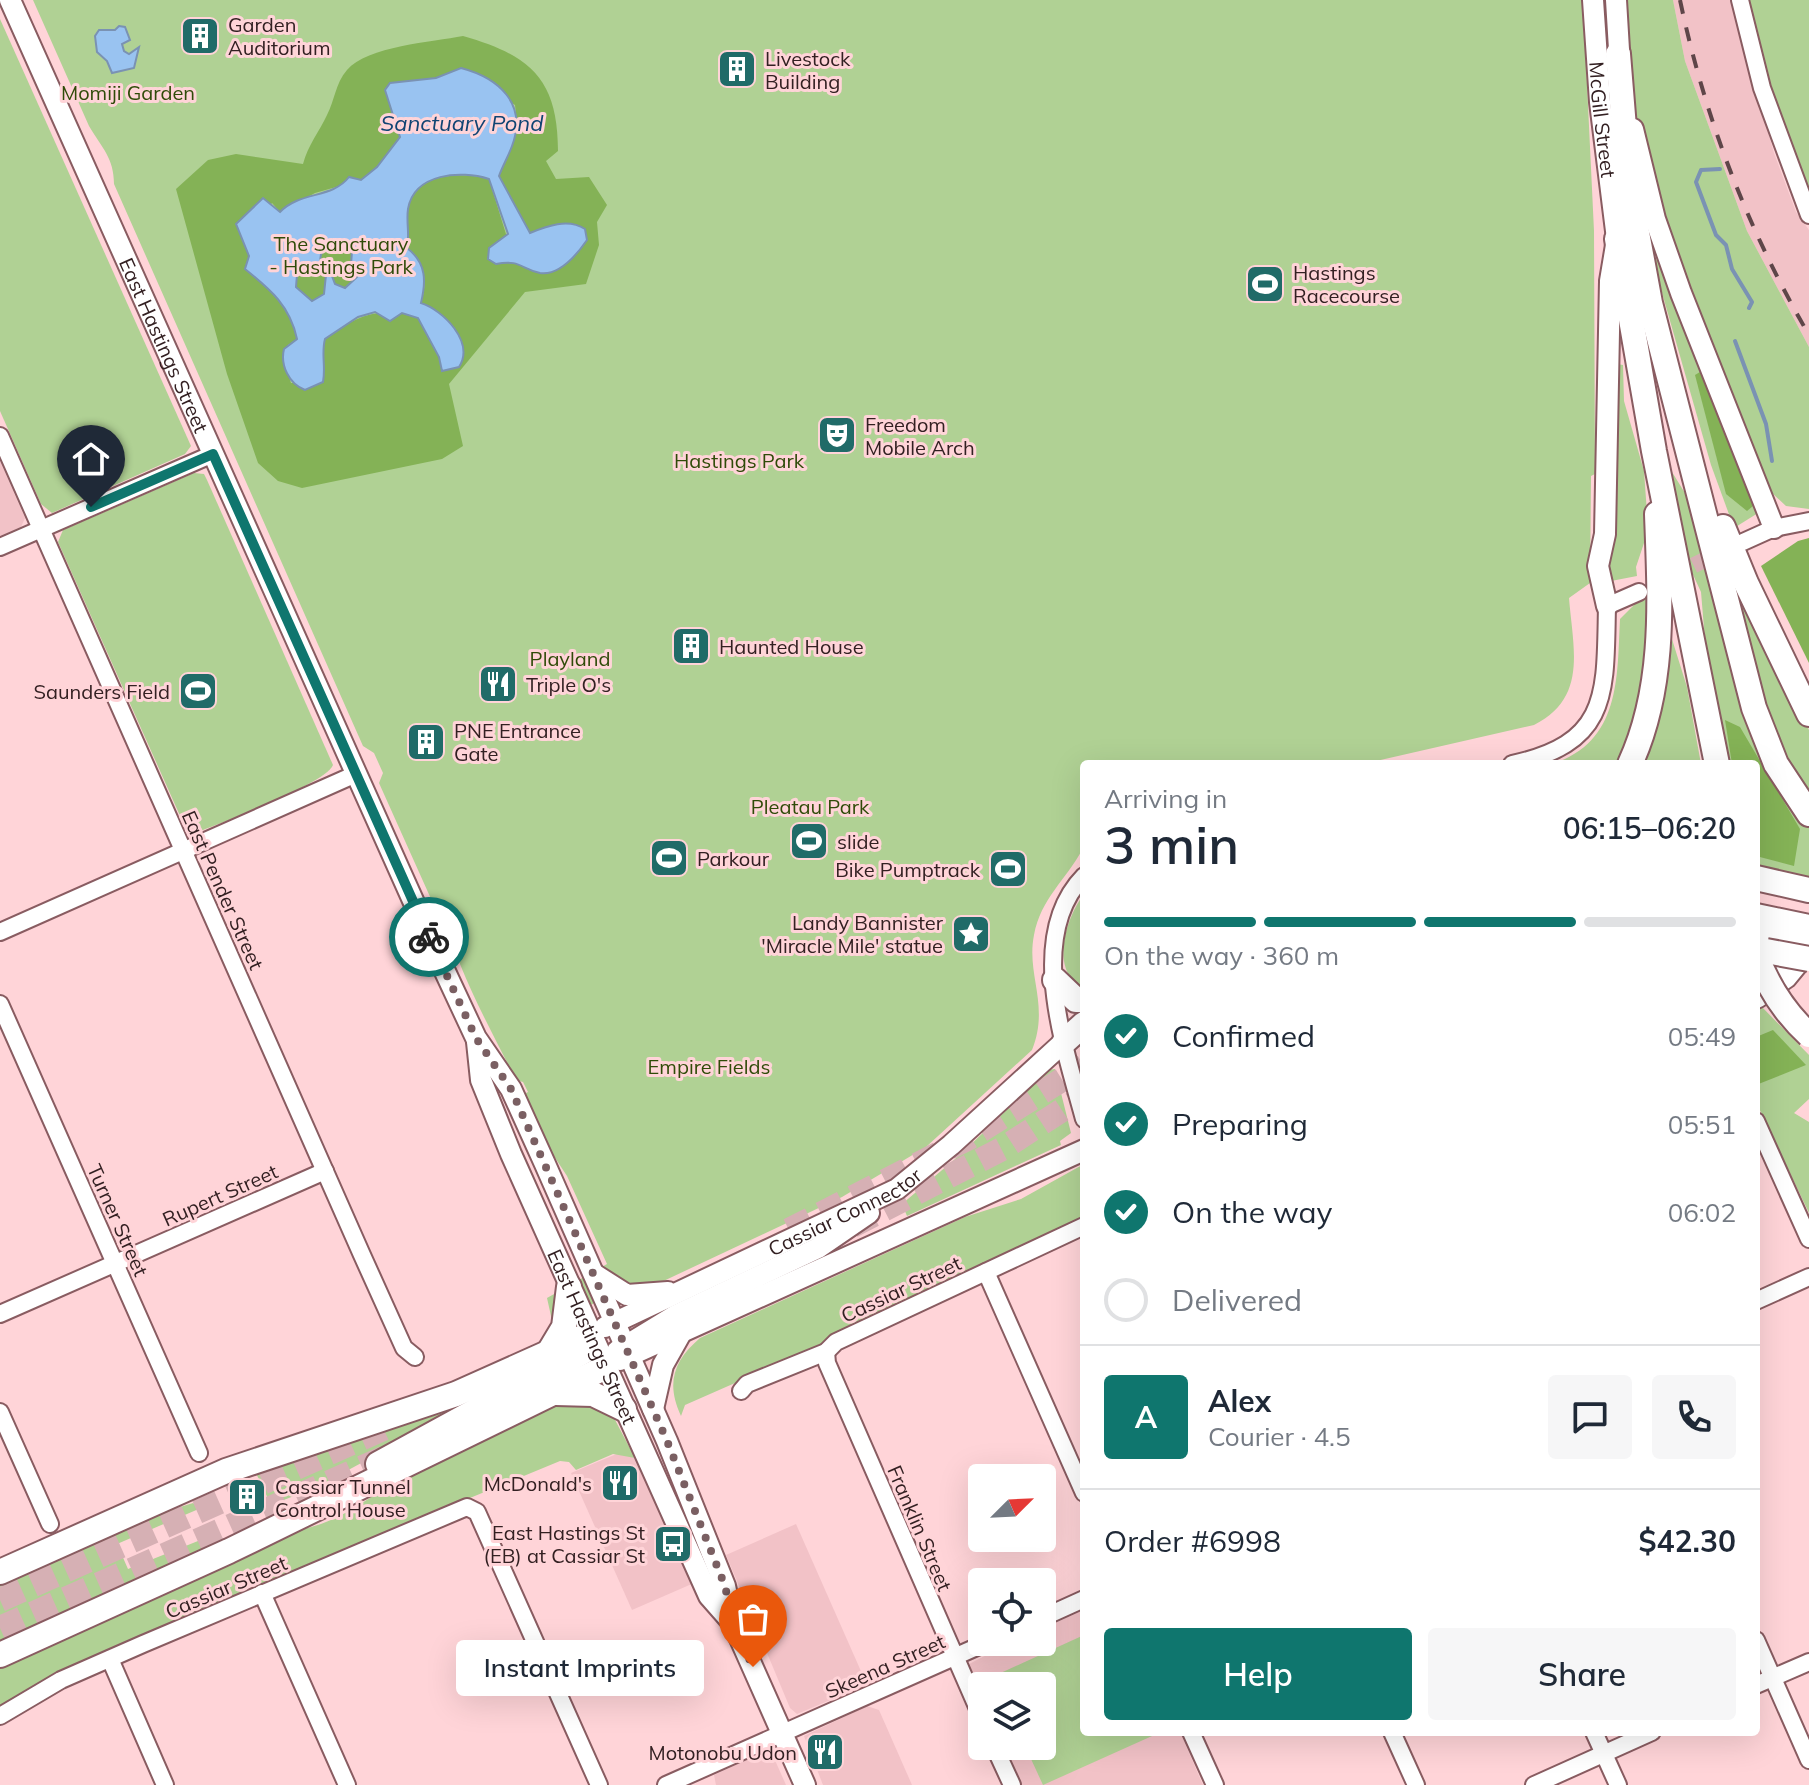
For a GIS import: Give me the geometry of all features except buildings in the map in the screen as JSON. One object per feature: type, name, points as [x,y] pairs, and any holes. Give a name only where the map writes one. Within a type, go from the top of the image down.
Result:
[{"type":"highway","points":[[1618,54],[1629,189],[1650,303],[1757,718],[1776,764],[1809,814]]},
{"type":"highway","points":[[1617,239],[1654,451],[1716,760]]},
{"type":"highway","points":[[1650,303],[1689,407],[1734,557],[1809,714]]},
{"type":"highway","points":[[1631,760],[1652,697],[1658,656],[1654,451]]},
{"type":"highway","points":[[1760,879],[1806,889]]},
{"type":"highway","points":[[1760,922],[1772,939],[1809,959]]},
{"type":"highway","points":[[1760,993],[1785,976],[1809,946],[1772,939]]},
{"type":"highway","points":[[1772,939],[1774,994],[1789,1016],[1809,1035]]},
{"type":"highway","points":[[1055,980],[1076,1000],[1080,1000]]},
{"type":"highway","points":[[1065,1041],[1080,1028]]},
{"type":"highway","points":[[549,1352],[564,1327],[569,1287]]},
{"type":"highway","points":[[0,1572],[226,1471],[443,1399],[549,1352],[593,1340]]},
{"type":"highway","points":[[350,1489],[370,1469],[418,1440],[544,1376],[593,1340]]},
{"type":"highway","points":[[0,1655],[229,1551],[350,1489],[376,1481],[606,1367]]},
{"type":"highway","points":[[554,1393],[593,1394],[624,1409]]},
{"type":"main road","name":"East Hastings Street","points":[[10,0],[476,1038],[511,1089],[653,1409],[725,1586],[733,1623],[805,1785]]},
{"type":"main road","name":"McGill Street","points":[[1593,0],[1600,102],[1617,239],[1610,281],[1605,534],[1598,566],[1607,606]]},
{"type":"main road","name":"McGill Street","points":[[1616,0],[1618,54],[1655,219],[1774,528]]},
{"type":"main road","name":"East Hastings Street","points":[[476,1038],[481,1080],[569,1287],[709,1596],[733,1623]]},
{"type":"main road","name":"Cassiar Connector","points":[[615,1323],[897,1189],[1065,1041]]},
{"type":"main road","name":"Cassiar Connector","points":[[627,1350],[681,1333],[1080,1152]]},
{"type":"main road","points":[[606,1367],[676,1315],[829,1242],[897,1189]]},
{"type":"main road","points":[[593,1274],[627,1295],[648,1296],[683,1289]]},
{"type":"main road","points":[[593,1340],[615,1323]]},
{"type":"main road","points":[[653,1409],[663,1365],[681,1333]]},
{"type":"street","points":[[1740,0],[1762,88],[1809,215]]},
{"type":"street","name":"East Pender Street","points":[[0,436],[404,1348],[415,1357]]},
{"type":"street","points":[[0,547],[213,454]]},
{"type":"street","points":[[1743,542],[1774,528],[1809,521]]},
{"type":"street","points":[[1526,760],[1558,751],[1591,720],[1602,698],[1605,678],[1607,606],[1639,592]]},
{"type":"street","points":[[0,932],[356,774]]},
{"type":"street","points":[[1080,882],[1061,908],[1056,923],[1052,961],[1065,1041],[1080,1103]]},
{"type":"street","name":"Turner Street","points":[[0,1004],[199,1453]]},
{"type":"street","points":[[1760,1130],[1809,1239]]},
{"type":"street","name":"Rupert Street","points":[[0,1314],[325,1171]]},
{"type":"street","name":"Cassiar Street","points":[[741,1391],[747,1384],[826,1352],[836,1342],[1080,1228]]},
{"type":"street","points":[[986,1272],[1080,1484]]},
{"type":"street","points":[[1760,1299],[1809,1277]]},
{"type":"street","name":"Franklin Street","points":[[826,1352],[827,1363],[968,1686]]},
{"type":"street","points":[[0,1412],[50,1524]]},
{"type":"street","name":"Cassiar Street","points":[[0,1716],[61,1680],[460,1509],[473,1508],[599,1785]]},
{"type":"street","points":[[262,1593],[347,1785]]},
{"type":"street","points":[[1056,1612],[1080,1601]]},
{"type":"street","points":[[1760,1650],[1809,1760]]},
{"type":"street","name":"Skeena Street","points":[[666,1785],[968,1651]]},
{"type":"street","points":[[110,1659],[165,1785]]},
{"type":"street","points":[[1760,1683],[1809,1662]]},
{"type":"street","points":[[1193,1736],[1215,1785]]},
{"type":"street","points":[[1394,1736],[1416,1785]]},
{"type":"street","points":[[1596,1736],[1618,1785]]},
{"type":"street","points":[[1534,1785],[1643,1736]]},
{"type":"street","points":[[1000,1760],[1012,1785]]},
{"type":"shaded area","points":[[1673,0],[1731,0],[1774,153],[1796,212],[1809,230],[1809,347],[1747,231],[1685,61]]},
{"type":"shaded area","points":[[0,461],[25,518],[21,527],[0,536]]},
{"type":"shaded area","points":[[619,1453],[635,1458],[694,1583],[632,1610],[571,1473]]},
{"type":"shaded area","points":[[796,1524],[864,1678],[859,1688],[797,1714],[790,1708],[726,1555]]},
{"type":"shaded area","points":[[1080,1612],[1080,1736],[1182,1736],[1203,1785],[1019,1785],[1008,1760],[1056,1760],[1056,1672],[972,1672],[969,1664],[985,1656],[1056,1656],[1056,1623]]},
{"type":"shaded area","points":[[867,1706],[879,1710],[912,1785],[823,1785],[804,1736]]},
{"type":"shaded area","points":[[764,1752],[774,1758],[786,1785],[716,1785],[714,1775]]},
{"type":"green space","name":"Hastings Park","points":[[33,0],[1583,0],[1594,231],[1595,474],[1591,476],[1590,583],[1569,598],[1574,653],[1570,686],[1563,701],[1551,714],[1534,725],[1381,760],[1080,760],[1080,854],[1042,910],[1034,935],[1032,950],[1039,1019],[1032,1050],[926,1147],[842,1197],[655,1285],[632,1283],[553,1325],[547,1298],[607,1264],[567,1176],[546,1144],[524,1094],[528,1092],[523,1082],[516,1080],[473,994],[459,960],[457,933],[449,939],[379,783],[383,773],[374,753],[363,746],[114,184],[110,160],[89,126]]},
{"type":"green space","points":[[1625,0],[1673,0],[1685,61],[1747,231],[1809,347],[1809,509],[1786,506],[1770,491],[1688,292],[1638,135]]},
{"type":"green space","points":[[1749,0],[1809,0],[1809,195],[1770,84]]},
{"type":"green space","points":[[0,19],[191,446],[185,454],[52,513],[41,504],[0,411]]},
{"type":"green space","points":[[463,36],[506,52],[536,74],[553,105],[557,126],[558,151],[546,161],[556,179],[589,177],[607,205],[597,222],[599,245],[586,284],[525,292],[449,384],[463,446],[442,459],[302,488],[278,481],[258,463],[227,374],[176,189],[208,160],[236,154],[303,164],[340,81],[356,62],[385,50]],"holes":[[[461,68],[515,105],[517,123],[499,176],[531,234],[539,273],[514,260],[489,179],[453,175],[429,182],[412,197],[407,219],[407,248],[414,254],[424,273],[421,304],[447,320],[459,338],[463,357],[459,367],[439,357],[418,318],[380,313],[357,319],[325,339],[323,382],[291,383],[285,364],[288,345],[297,339],[294,327],[278,300],[245,269],[249,256],[244,241],[272,203],[280,212],[315,193],[361,180],[377,167],[400,137],[385,91],[390,83],[436,78]]]},
{"type":"green space","name":"The Sanctuary - Hastings Park","points":[[334,243],[346,243],[352,252],[351,265],[357,277],[345,288],[335,284],[331,272],[326,275],[324,294],[312,301],[296,287],[297,275],[302,269],[321,263],[321,254]]},
{"type":"green space","points":[[1651,254],[1658,261],[1754,497],[1758,513],[1734,528],[1711,465]]},
{"type":"green space","points":[[1617,364],[1623,365],[1624,401],[1644,471],[1649,541],[1644,543],[1636,567],[1637,576],[1611,581],[1606,572]]},
{"type":"green space","points":[[1700,372],[1748,489],[1753,506],[1747,511],[1726,494],[1695,375]]},
{"type":"green space","points":[[1672,472],[1688,498],[1801,819],[1809,828],[1809,877],[1760,865],[1760,760],[1726,760],[1706,652],[1701,592],[1689,566]]},
{"type":"green space","points":[[194,473],[204,474],[207,480],[333,765],[326,773],[292,792],[195,833],[185,827],[58,542],[63,530]]},
{"type":"green space","points":[[1809,538],[1809,663],[1761,566],[1798,541]]},
{"type":"green space","points":[[1726,553],[1809,730],[1809,797],[1769,723]]},
{"type":"green space","points":[[1640,599],[1649,599],[1648,665],[1624,754],[1620,760],[1561,760],[1575,754],[1591,740],[1603,724],[1611,705],[1618,663],[1620,619]]},
{"type":"green space","points":[[1671,609],[1671,636],[1687,687],[1700,760],[1645,760]]},
{"type":"green space","points":[[1725,720],[1740,727],[1759,760],[1731,760]]},
{"type":"green space","points":[[1760,761],[1800,829],[1794,866],[1760,857]]},
{"type":"green space","points":[[1080,900],[1080,986],[1073,981],[1064,958],[1066,931]]},
{"type":"green space","points":[[1760,1005],[1809,1055],[1809,1099],[1794,1113],[1809,1122],[1809,1213],[1760,1110]]},
{"type":"green space","points":[[1773,1030],[1806,1065],[1760,1083],[1760,1035]]},
{"type":"green space","points":[[1055,1069],[1071,1133],[1060,1141],[1061,1145],[907,1216],[902,1204],[961,1154],[1048,1070]]},
{"type":"green space","points":[[1080,1166],[1080,1221],[830,1335],[821,1345],[685,1405],[681,1416],[674,1394],[675,1374],[684,1355],[700,1338],[965,1217],[1021,1199]]},
{"type":"green space","points":[[577,1397],[613,1416],[635,1458],[613,1454],[576,1470],[569,1462],[560,1461],[261,1584],[248,1569],[243,1571],[247,1584],[245,1591],[73,1666],[0,1706],[0,1664],[304,1529],[331,1520],[463,1446],[531,1414]]},
{"type":"green space","points":[[443,1407],[446,1417],[317,1487],[271,1505],[255,1471]]},
{"type":"green space","points":[[193,1503],[201,1508],[117,1544],[128,1569],[213,1535],[208,1550],[0,1642],[0,1580],[142,1519]]},
{"type":"green space","points":[[1080,1637],[1080,1736],[1152,1736],[1043,1785],[1031,1760],[1056,1760],[1056,1672],[1003,1672],[1038,1656],[1056,1656],[1056,1648]]},
{"type":"water","points":[[119,26],[125,27],[130,40],[122,44],[124,51],[129,54],[139,47],[134,68],[112,73],[107,61],[97,52],[95,36],[99,30],[115,30]]},
{"type":"water","name":"Sanctuary Pond","points":[[461,68],[487,78],[507,95],[516,118],[516,131],[499,176],[530,233],[550,226],[572,224],[585,229],[587,240],[568,262],[555,271],[540,273],[515,264],[496,264],[488,259],[489,248],[508,234],[489,179],[453,175],[429,181],[412,197],[408,209],[407,248],[422,266],[424,288],[421,303],[447,320],[460,338],[463,357],[459,367],[442,371],[439,357],[418,318],[402,313],[390,321],[375,312],[358,317],[325,339],[323,382],[305,390],[290,379],[283,361],[284,349],[297,339],[290,317],[271,292],[245,269],[249,256],[236,224],[263,198],[280,212],[297,201],[334,189],[349,177],[361,180],[377,167],[400,137],[385,90],[390,83],[436,78]],"holes":[[[334,243],[346,243],[352,251],[351,265],[357,277],[345,288],[335,284],[330,271],[326,275],[324,294],[312,301],[296,287],[297,275],[302,269],[319,269],[321,254]]]},
{"type":"waterway","points":[[1720,169],[1701,170],[1696,182],[1716,235],[1726,245],[1732,269],[1752,302],[1749,308]]},
{"type":"waterway","points":[[1735,341],[1766,424],[1772,461]]},
{"type":"tunnel","points":[[1672,576],[1723,551]]},
{"type":"tunnel","points":[[789,1230],[969,1138],[1080,1069]]},
{"type":"tunnel","points":[[852,1226],[1002,1149],[1080,1099]]},
{"type":"tunnel","points":[[0,1600],[390,1426]]},
{"type":"tunnel","points":[[0,1628],[397,1452]]},
{"type":"railway","points":[[1680,0],[1702,88],[1731,173],[1767,255],[1809,335]]},
{"type":"way so far","points":[[429,937],[476,1038],[511,1089],[557,1192],[667,1441],[725,1586],[733,1623],[753,1667]]},
{"type":"place","name":"Garden Auditorium","points":[[200,36]]},
{"type":"place","name":"Livestock Building","points":[[737,69]]},
{"type":"place","name":"Hastings Racecourse","points":[[1265,284]]},
{"type":"place","name":"Freedom Mobile Arch","points":[[837,435]]},
{"type":"place","name":"Haunted House","points":[[691,646]]},
{"type":"place","name":"Triple O's","points":[[498,684]]},
{"type":"place","name":"Saunders Field","points":[[198,691]]},
{"type":"place","name":"PNE Entrance Gate","points":[[426,742]]},
{"type":"place","name":"slide","points":[[809,841]]},
{"type":"place","name":"Parkour","points":[[669,858]]},
{"type":"place","name":"Bike Pumptrack","points":[[1008,869]]},
{"type":"place","name":"Landy Bannister 'Miracle Mile' statue","points":[[971,934]]},
{"type":"place","name":"McDonald's","points":[[620,1483]]},
{"type":"place","name":"Cassiar Tunnel Control House","points":[[247,1497]]},
{"type":"place","name":"East Hastings St (EB) at Cassiar St","points":[[673,1544]]},
{"type":"place","name":"Instant Imprints","points":[[753,1667]]},
{"type":"place","name":"Motonobu Udon","points":[[825,1752]]},
{"type":"route","points":[[91,507],[213,454],[429,937]]},
{"type":"park label","name":"Momiji Garden","points":[[128,92]]},
{"type":"park label","name":"Playland","points":[[570,658]]},
{"type":"park label","name":"Pleatau Park","points":[[810,806]]},
{"type":"park label","name":"Empire Fields","points":[[709,1066]]}]
